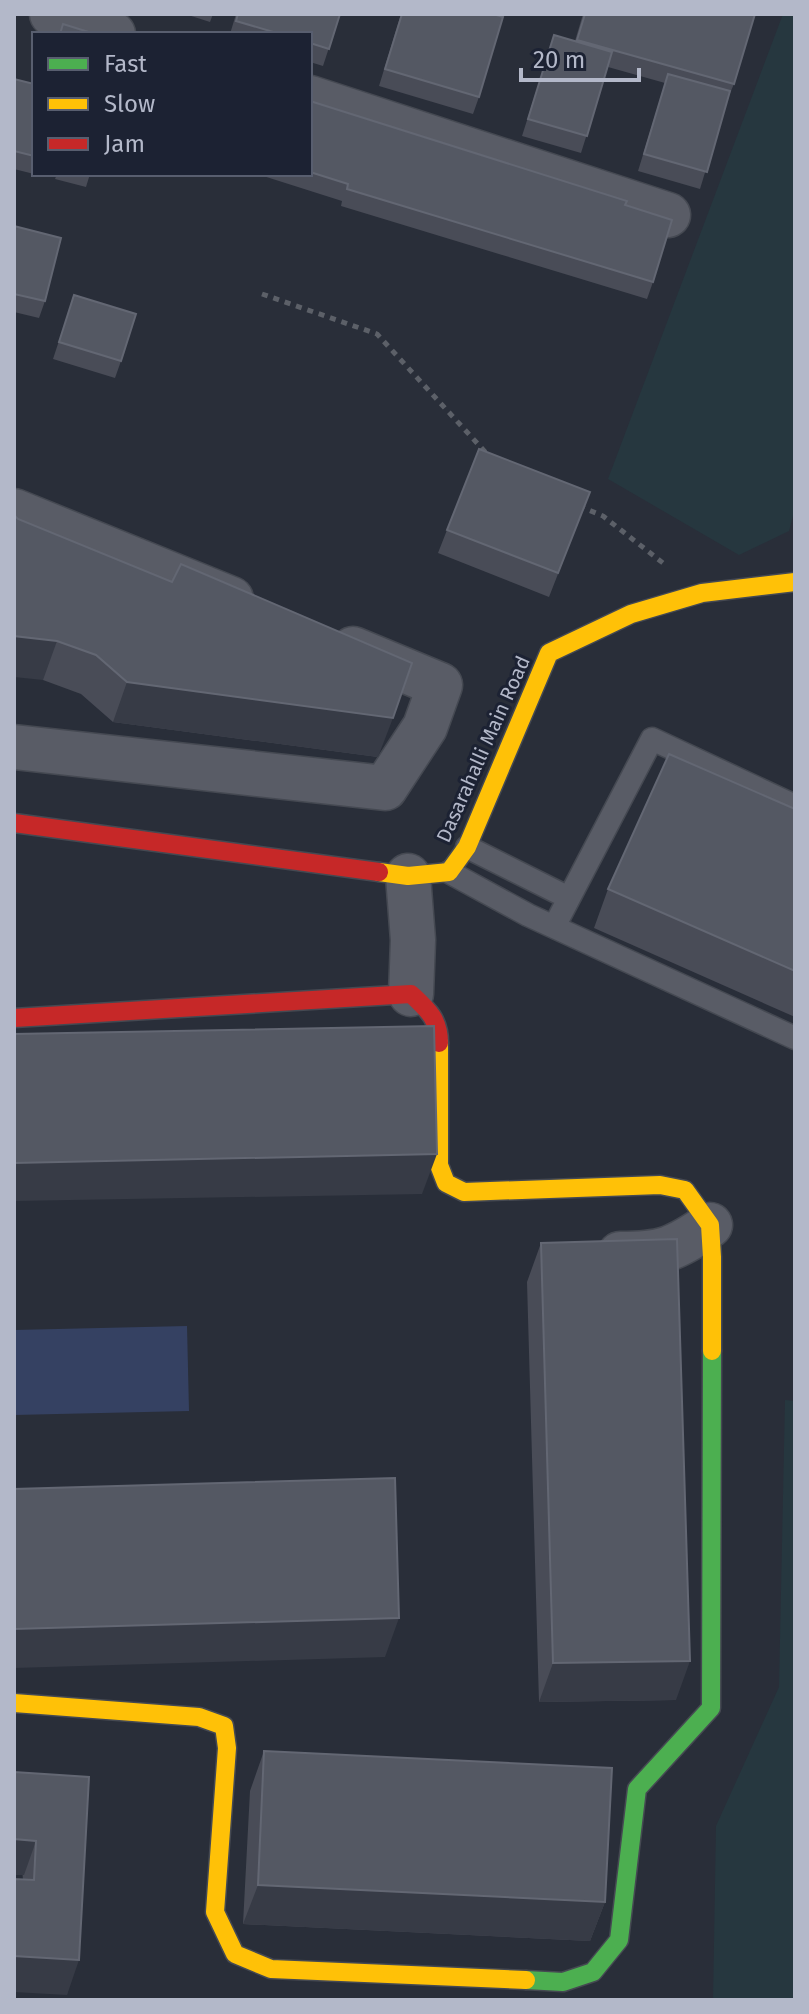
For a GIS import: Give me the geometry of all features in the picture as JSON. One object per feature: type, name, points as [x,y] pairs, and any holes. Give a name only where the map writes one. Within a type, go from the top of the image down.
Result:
[{"type":"street","points":[[52,14],[107,32]]},
{"type":"street","points":[[312,99],[668,215]]},
{"type":"street","points":[[14,511],[269,615]]},
{"type":"street","name":"Dasarahalli Main Road","points":[[428,874],[467,847],[549,653],[631,614],[702,593],[795,582]]},
{"type":"street","points":[[14,747],[385,788],[425,727],[440,685],[312,632]]},
{"type":"street","points":[[14,823],[428,874],[413,940],[411,994]]},
{"type":"street","points":[[14,1018],[411,994],[428,1010],[439,1027],[439,1165],[446,1183],[464,1192],[660,1185],[685,1190],[710,1225],[712,1257],[711,1708],[637,1789],[619,1940],[593,1972],[563,1982],[271,1969],[235,1954],[215,1912],[227,1748],[224,1726],[199,1717],[14,1703]]},
{"type":"street","points":[[576,1255],[650,1254],[681,1245],[710,1225]]},
{"type":"lane","points":[[554,927],[652,739],[795,806]]},
{"type":"lane","points":[[467,847],[569,898]]},
{"type":"lane","points":[[428,874],[528,915],[795,1038]]},
{"type":"path","points":[[262,294],[377,334],[492,461]]},
{"type":"path","points":[[575,504],[603,516],[702,593]]},
{"type":"shaded area","points":[[783,14],[795,14],[795,508],[789,531],[739,555],[608,479]]},
{"type":"shaded area","points":[[785,1400],[795,1401],[795,2000],[713,2000],[716,1826],[779,1687]]},
{"type":"water","points":[[187,1326],[189,1411],[14,1415],[14,1330]]},
{"type":"building","points":[[238,14],[340,14],[329,49],[312,44],[312,32],[273,32],[236,21]]},
{"type":"building","points":[[402,14],[493,14],[503,17],[479,97],[385,69]]},
{"type":"building","points":[[585,14],[755,14],[734,84],[577,40]]},
{"type":"building","points":[[63,24],[89,32],[61,32]]},
{"type":"building","points":[[554,35],[612,52],[587,136],[528,119]]},
{"type":"building","points":[[668,74],[730,91],[707,172],[644,154]]},
{"type":"building","points":[[14,79],[32,84],[32,156],[14,151]]},
{"type":"building","points":[[312,102],[627,201],[625,205],[672,220],[653,282],[347,189],[348,184],[312,173]]},
{"type":"building","points":[[14,226],[61,238],[45,301],[14,294]]},
{"type":"building","points":[[74,295],[136,314],[121,361],[59,342]]},
{"type":"building","points":[[479,449],[590,492],[558,573],[447,530]]},
{"type":"building","points":[[14,515],[172,582],[181,564],[412,663],[393,718],[127,682],[96,655],[57,641],[14,636]]},
{"type":"building","points":[[669,754],[795,809],[795,971],[608,889]]},
{"type":"building","points":[[434,1026],[437,1154],[14,1163],[14,1034]]},
{"type":"building","points":[[677,1239],[690,1661],[553,1663],[541,1243]]},
{"type":"building","points":[[395,1478],[399,1618],[14,1629],[14,1489]]},
{"type":"building","points":[[264,1751],[612,1768],[605,1902],[258,1885]]},
{"type":"building","points":[[14,1772],[89,1777],[79,1960],[14,1956],[14,1879],[34,1880],[36,1841],[14,1839]]},
{"type":"traffic: fast","points":[[526,1980],[563,1982],[593,1972],[619,1940],[637,1789],[711,1708],[712,1351]]},
{"type":"traffic: slow","points":[[379,872],[408,876],[449,872],[467,847],[549,653],[631,614],[702,593],[795,582]]},
{"type":"traffic: slow","points":[[439,1043],[439,1165],[446,1183],[464,1192],[660,1185],[685,1190],[710,1225],[712,1351]]},
{"type":"traffic: slow","points":[[14,1703],[199,1717],[224,1726],[227,1748],[215,1912],[235,1954],[271,1969],[526,1980]]},
{"type":"traffic: jam","points":[[14,823],[379,872]]},
{"type":"traffic: jam","points":[[14,1018],[411,994],[435,1021],[439,1043]]}]
